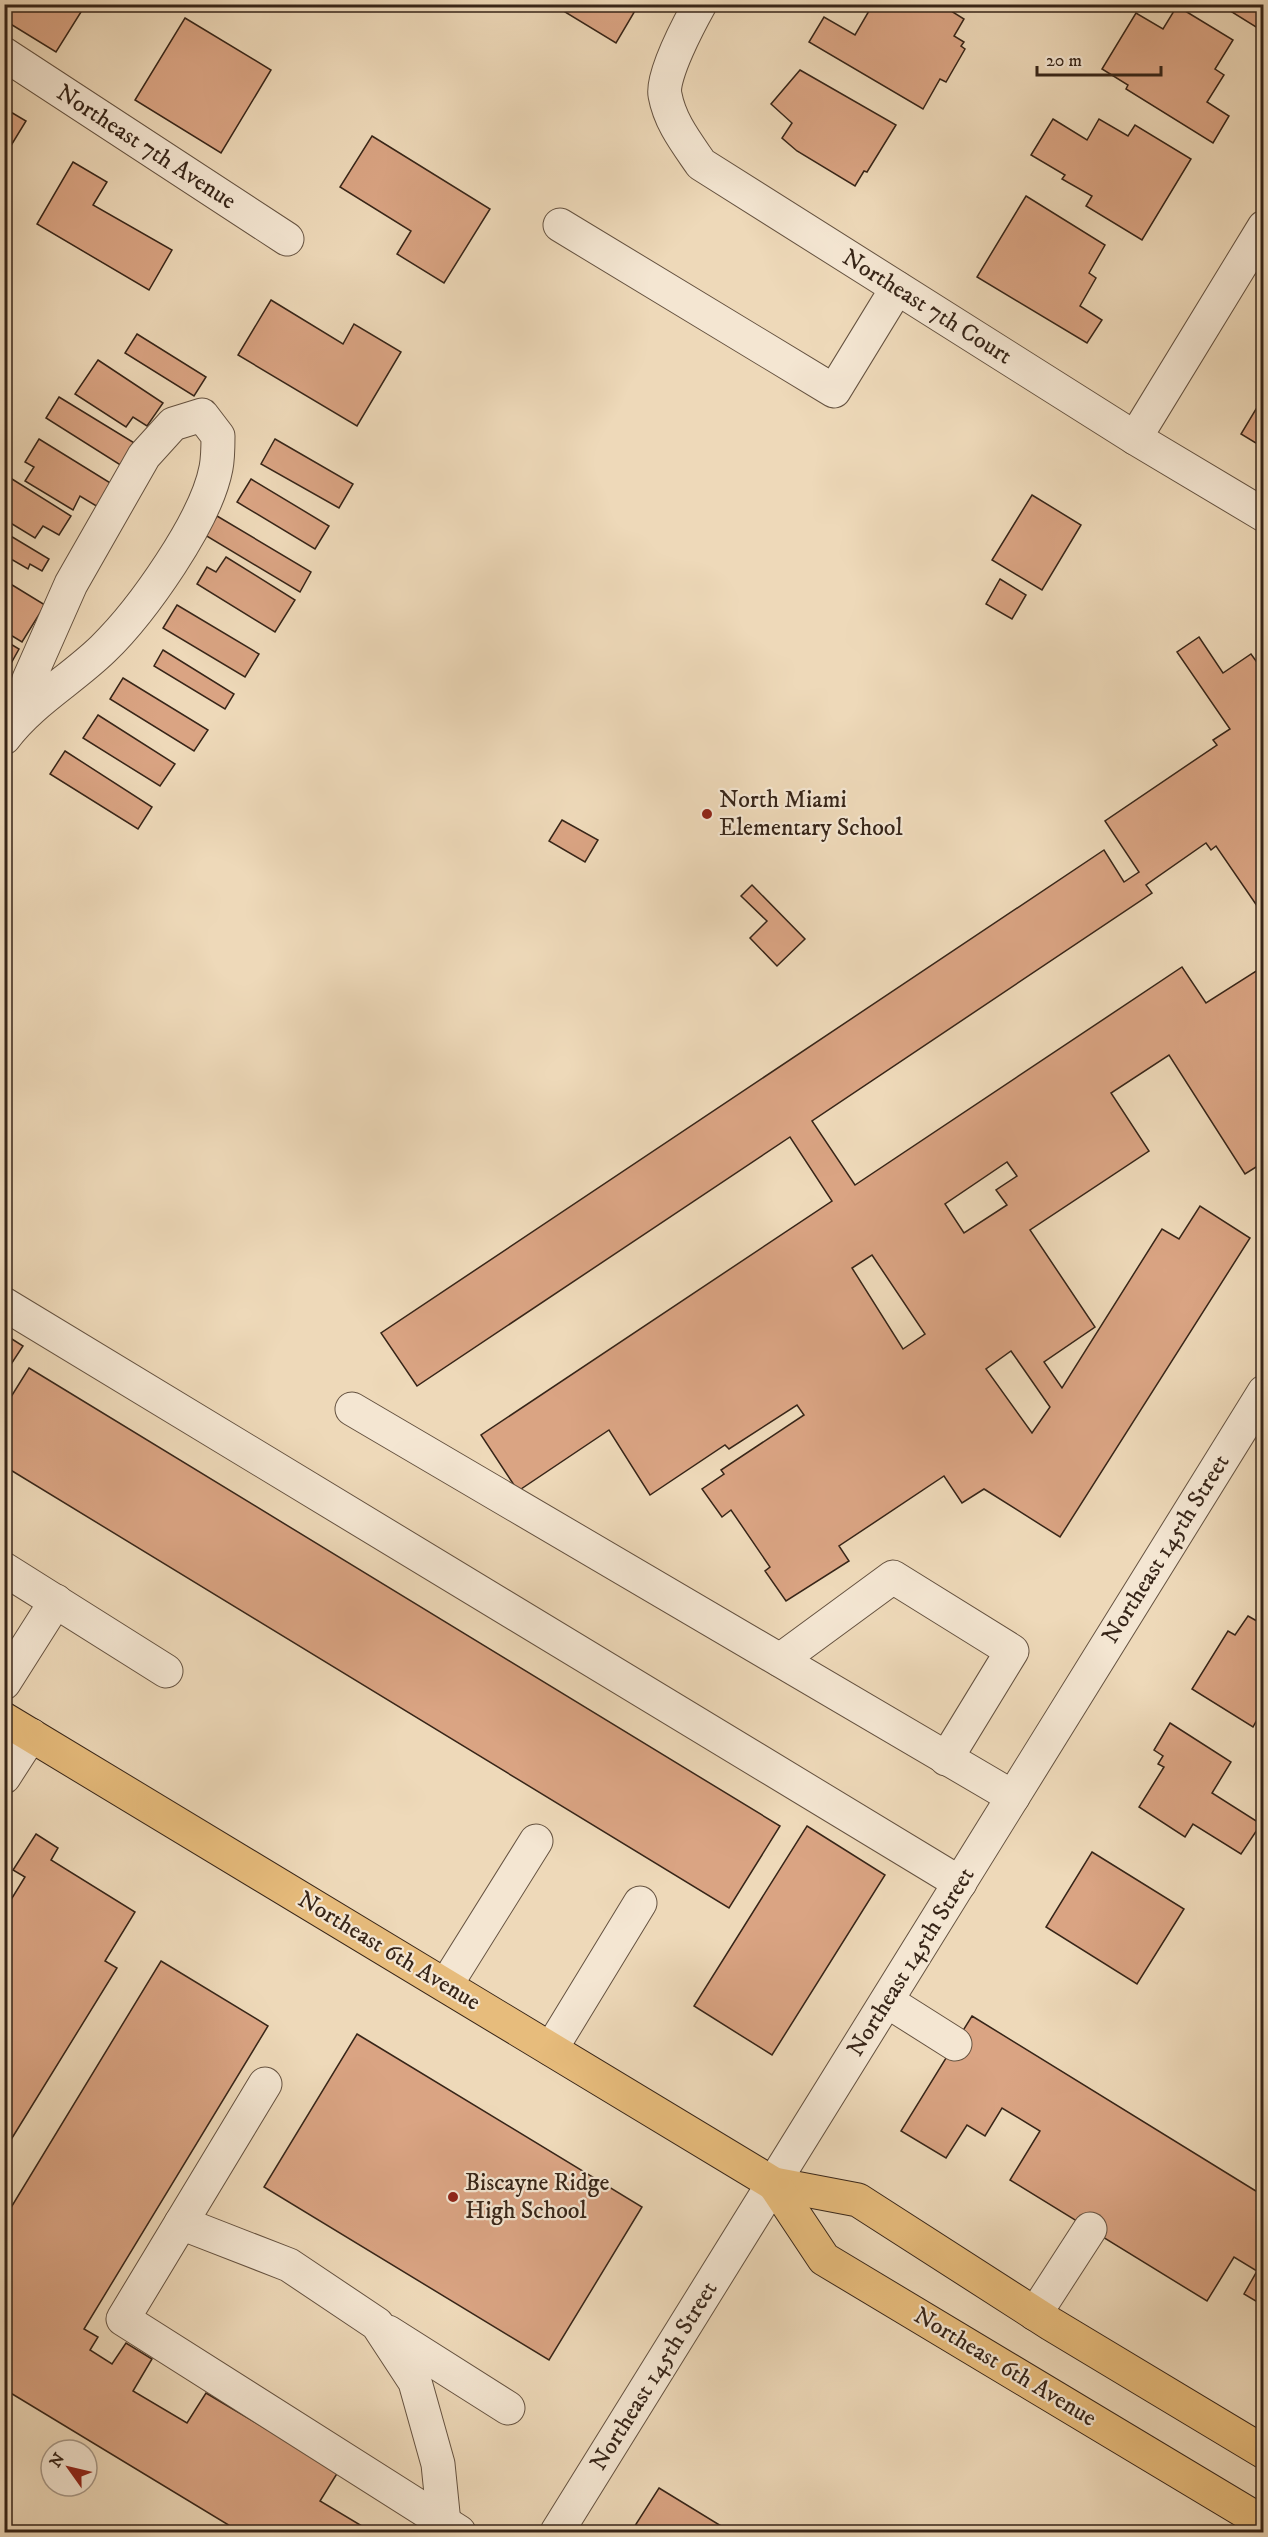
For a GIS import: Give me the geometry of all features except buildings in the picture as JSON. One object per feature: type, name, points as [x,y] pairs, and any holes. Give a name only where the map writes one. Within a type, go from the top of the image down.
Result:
[{"type":"main road","name":"Northeast 6th Avenue","points":[[18,1727],[774,2184],[858,2200],[1035,2314],[1263,2452]]},
{"type":"main road","name":"Northeast 6th Avenue","points":[[774,2184],[824,2259],[1263,2523]]},
{"type":"street","name":"Northeast 7th Court","points":[[700,4],[678,46],[664,92],[676,127],[701,164],[1135,438],[1263,515]]},
{"type":"street","name":"Northeast 7th Avenue","points":[[4,54],[287,239]]},
{"type":"street","points":[[560,225],[834,391],[897,288]]},
{"type":"street","points":[[1135,438],[1263,227]]},
{"type":"street","points":[[202,415],[218,436],[216,469],[202,510],[151,592],[103,649],[11,729],[29,678],[71,584],[144,456],[173,424],[202,415]]},
{"type":"street","points":[[4,1304],[960,1883]]},
{"type":"street","name":"Northeast 145th Street","points":[[557,2532],[1263,1392]]},
{"type":"street","points":[[352,1409],[1013,1797]]},
{"type":"street","points":[[4,1569],[166,1671]]},
{"type":"street","points":[[780,1660],[892,1577],[1012,1651],[946,1759]]},
{"type":"street","points":[[4,1683],[56,1601]]},
{"type":"street","points":[[4,1777],[18,1727]]},
{"type":"street","points":[[446,1985],[536,1841]]},
{"type":"street","points":[[551,2049],[640,1903]]},
{"type":"street","points":[[887,2001],[954,2044]]},
{"type":"street","points":[[265,2084],[123,2319],[451,2528]]},
{"type":"street","points":[[181,2223],[289,2265],[508,2408]]},
{"type":"street","points":[[1035,2314],[1090,2229]]},
{"type":"street","points":[[377,2324],[416,2382],[438,2464],[451,2528]]},
{"type":"place","name":"North Miami Elementary School","points":[[707,814]]},
{"type":"place","name":"Biscayne Ridge High School","points":[[453,2197]]}]
